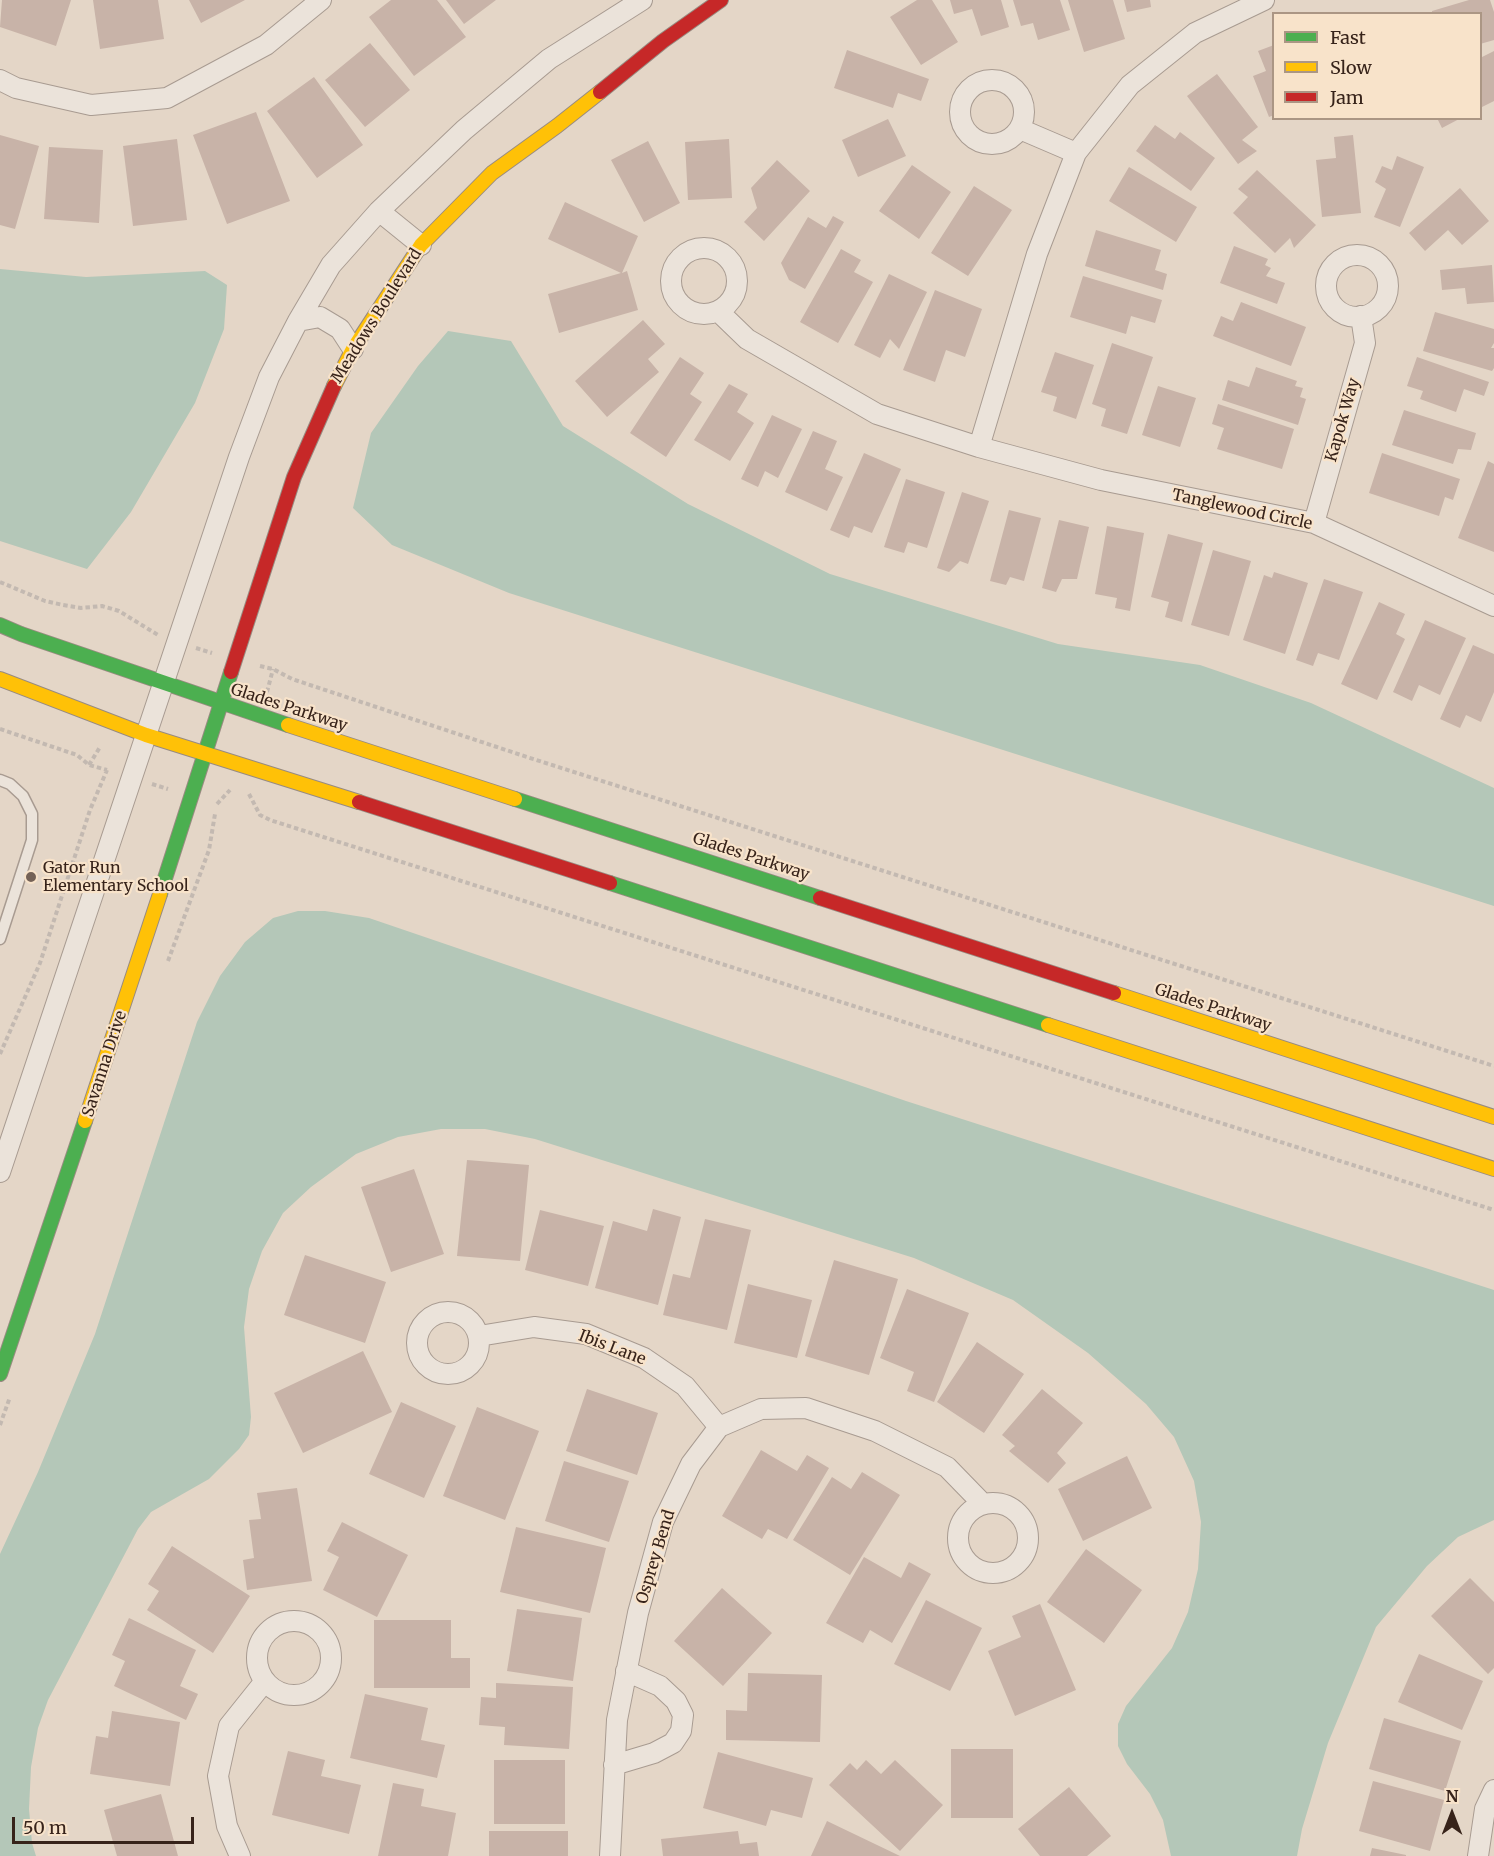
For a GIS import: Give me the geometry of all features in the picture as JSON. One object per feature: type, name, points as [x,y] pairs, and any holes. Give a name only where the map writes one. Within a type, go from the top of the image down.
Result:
[{"type":"main road","name":"Meadows Boulevard","points":[[205,752],[294,477],[330,393],[353,349],[421,245],[492,173],[721,0]]},
{"type":"main road","name":"Glades Parkway","points":[[0,625],[221,703],[1494,1117]]},
{"type":"main road","points":[[0,679],[146,735],[205,752],[1494,1169]]},
{"type":"main road","name":"Savanna Drive","points":[[2,1368],[118,1024],[205,752]]},
{"type":"street","points":[[0,80],[16,88],[91,105],[167,98],[266,45],[321,0]]},
{"type":"street","points":[[0,1172],[239,457],[265,387],[298,321],[331,265],[379,210],[464,130],[549,59],[642,0]]},
{"type":"street","points":[[979,447],[1037,254],[1076,153],[1130,85],[1195,33],[1264,0]]},
{"type":"street","points":[[1020,129],[1076,153]]},
{"type":"street","points":[[379,210],[421,245]]},
{"type":"street","name":"Tanglewood Circle","points":[[718,311],[747,339],[878,414],[979,447],[1101,480],[1314,523],[1494,606]]},
{"type":"street","name":"Kapok Way","points":[[1314,523],[1365,343],[1361,316]]},
{"type":"street","points":[[298,321],[320,317],[340,329],[353,349]]},
{"type":"street","name":"Ibis Lane","points":[[479,1336],[534,1327],[586,1334],[644,1358],[686,1386],[719,1427]]},
{"type":"street","name":"Osprey Bend","points":[[610,1856],[616,1720],[638,1613],[663,1522],[691,1464],[719,1427],[761,1409],[806,1408],[875,1431],[947,1467],[983,1504]]},
{"type":"street","points":[[614,1765],[654,1753],[673,1743],[681,1731],[682,1715],[676,1701],[660,1686],[626,1671]]},
{"type":"street","points":[[240,1856],[227,1826],[218,1776],[229,1726],[265,1681]]},
{"type":"street","points":[[1478,1856],[1485,1809],[1494,1790]]},
{"type":"lane","points":[[0,780],[10,784],[23,796],[32,814],[32,840],[0,939]]},
{"type":"path","points":[[0,582],[54,603],[81,608],[102,606],[119,611],[156,634]]},
{"type":"path","points":[[273,669],[292,680],[527,757],[1494,1066]]},
{"type":"path","points":[[0,729],[77,755],[89,765]]},
{"type":"path","points":[[0,1054],[40,963],[90,810],[107,770]]},
{"type":"path","points":[[217,805],[231,789],[240,787]]},
{"type":"path","points":[[245,789],[260,815],[270,820],[1494,1210]]},
{"type":"shaded area","points":[[0,269],[86,277],[205,271],[227,285],[224,329],[195,403],[131,512],[87,569],[0,541]]},
{"type":"shaded area","points":[[448,331],[511,341],[563,426],[688,504],[830,574],[1058,644],[1200,665],[1311,703],[1494,788],[1494,906],[509,593],[392,545],[353,508],[371,433],[418,366]]},
{"type":"shaded area","points":[[298,911],[325,911],[369,918],[906,1101],[1494,1290],[1494,1520],[1458,1537],[1427,1566],[1376,1627],[1328,1743],[1302,1829],[1297,1856],[1171,1856],[1163,1820],[1150,1794],[1127,1764],[1118,1746],[1118,1724],[1126,1706],[1172,1648],[1188,1612],[1198,1569],[1201,1522],[1194,1481],[1174,1437],[1146,1404],[1088,1353],[1013,1300],[914,1258],[535,1139],[485,1129],[441,1129],[398,1137],[356,1154],[311,1187],[283,1213],[262,1251],[249,1289],[244,1327],[251,1417],[249,1435],[239,1449],[209,1479],[151,1512],[138,1529],[48,1700],[38,1728],[31,1767],[29,1809],[32,1843],[36,1856],[0,1856],[0,1554],[38,1472],[95,1334],[197,1022],[220,976],[245,942],[273,918]]},
{"type":"building","points":[[2,0],[71,0],[56,46],[0,27]]},
{"type":"building","points":[[93,0],[158,0],[164,39],[100,49]]},
{"type":"building","points":[[189,0],[245,0],[201,23]]},
{"type":"building","points":[[391,0],[437,0],[466,37],[414,76],[369,17]]},
{"type":"building","points":[[446,0],[496,0],[464,24]]},
{"type":"building","points":[[917,0],[932,0],[958,42],[921,65],[890,17]]},
{"type":"building","points":[[950,0],[1001,0],[1009,27],[981,36],[972,9],[954,14]]},
{"type":"building","points":[[1013,0],[1060,0],[1070,30],[1038,40],[1033,23],[1021,26]]},
{"type":"building","points":[[1068,0],[1113,0],[1125,39],[1084,52]]},
{"type":"building","points":[[1124,0],[1150,0],[1151,7],[1127,12]]},
{"type":"building","points":[[1469,0],[1490,0],[1494,12],[1494,40],[1482,43],[1482,12],[1432,11]]},
{"type":"building","points":[[370,43],[410,90],[365,127],[325,80]]},
{"type":"building","points":[[1272,46],[1272,116],[1269,117],[1253,76],[1266,71],[1258,51]]},
{"type":"building","points":[[847,50],[929,79],[921,101],[898,93],[893,108],[834,88]]},
{"type":"building","points":[[1494,51],[1494,101],[1482,107],[1482,57]]},
{"type":"building","points":[[1217,74],[1258,127],[1242,140],[1257,151],[1238,164],[1187,96]]},
{"type":"building","points":[[314,77],[363,145],[317,178],[267,111]]},
{"type":"building","points":[[256,112],[290,201],[227,224],[193,135]]},
{"type":"building","points":[[888,119],[906,156],[858,177],[842,140]]},
{"type":"building","points":[[1438,120],[1457,120],[1442,128]]},
{"type":"building","points":[[1155,125],[1175,139],[1180,132],[1215,158],[1191,191],[1136,151]]},
{"type":"building","points":[[0,135],[39,146],[15,229],[0,225]]},
{"type":"building","points":[[1353,135],[1361,213],[1322,217],[1316,160],[1336,158],[1334,137]]},
{"type":"building","points":[[177,139],[187,220],[133,226],[123,146]]},
{"type":"building","points":[[729,139],[732,198],[688,200],[685,142]]},
{"type":"building","points":[[648,141],[680,203],[644,222],[611,160]]},
{"type":"building","points":[[49,147],[103,150],[99,223],[44,219]]},
{"type":"building","points":[[1397,156],[1424,167],[1400,227],[1374,217],[1386,189],[1375,182],[1382,166],[1392,170]]},
{"type":"building","points":[[777,160],[810,191],[764,241],[744,222],[757,208],[751,188]]},
{"type":"building","points":[[912,165],[951,192],[919,239],[879,211]]},
{"type":"building","points":[[1129,167],[1197,207],[1176,242],[1109,201]]},
{"type":"building","points":[[1257,170],[1316,225],[1294,248],[1290,238],[1275,253],[1233,213],[1248,197],[1238,189]]},
{"type":"building","points":[[974,186],[1012,210],[968,276],[931,253]]},
{"type":"building","points":[[1460,188],[1489,221],[1462,245],[1448,230],[1425,251],[1409,233]]},
{"type":"building","points":[[565,202],[638,236],[622,273],[627,271],[638,310],[559,333],[548,294],[621,273],[548,239]]},
{"type":"building","points":[[833,216],[844,222],[805,289],[789,280],[781,263],[808,217],[826,228]]},
{"type":"building","points":[[1096,230],[1161,250],[1155,270],[1167,274],[1163,290],[1085,266]]},
{"type":"building","points":[[1234,246],[1268,259],[1265,265],[1271,268],[1266,276],[1285,283],[1277,304],[1220,283]]},
{"type":"building","points":[[841,249],[861,260],[854,272],[873,282],[838,343],[800,322]]},
{"type":"building","points":[[1492,265],[1494,302],[1467,304],[1465,288],[1442,290],[1440,270]]},
{"type":"building","points":[[889,274],[927,292],[899,349],[890,339],[880,358],[854,345]]},
{"type":"building","points":[[1083,276],[1162,300],[1155,323],[1131,316],[1126,334],[1070,317]]},
{"type":"building","points":[[935,290],[982,309],[965,357],[946,350],[935,382],[903,370]]},
{"type":"building","points":[[1241,302],[1306,327],[1291,366],[1213,336],[1221,316],[1233,321]]},
{"type":"building","points":[[1435,312],[1494,329],[1494,343],[1491,348],[1494,348],[1492,371],[1423,351]]},
{"type":"building","points":[[643,320],[665,344],[648,359],[659,372],[607,417],[575,381]]},
{"type":"building","points":[[1112,343],[1153,357],[1127,434],[1101,426],[1106,409],[1092,404]]},
{"type":"building","points":[[1055,352],[1094,365],[1076,419],[1053,411],[1057,397],[1041,392]]},
{"type":"building","points":[[680,357],[704,373],[690,394],[702,402],[666,457],[630,433]]},
{"type":"building","points":[[1417,357],[1489,382],[1484,396],[1464,389],[1456,412],[1420,399],[1423,391],[1407,386]]},
{"type":"building","points":[[1256,367],[1297,381],[1295,386],[1303,388],[1300,397],[1306,399],[1298,425],[1222,400],[1228,380],[1249,387]]},
{"type":"building","points":[[729,384],[748,394],[737,412],[754,423],[730,461],[694,440]]},
{"type":"building","points":[[1158,386],[1196,398],[1180,447],[1142,435]]},
{"type":"building","points":[[1218,404],[1294,429],[1282,469],[1217,449],[1224,428],[1212,424]]},
{"type":"building","points":[[1404,410],[1476,433],[1471,450],[1458,449],[1453,464],[1392,445]]},
{"type":"building","points":[[772,415],[802,429],[778,478],[765,471],[758,487],[741,479]]},
{"type":"building","points":[[813,431],[837,441],[825,469],[843,477],[827,511],[785,492]]},
{"type":"building","points":[[864,453],[901,469],[872,533],[854,526],[849,538],[830,530]]},
{"type":"building","points":[[1382,453],[1460,479],[1453,500],[1445,497],[1439,516],[1369,493]]},
{"type":"building","points":[[1488,461],[1494,464],[1494,552],[1458,538]]},
{"type":"building","points":[[906,479],[945,492],[927,548],[908,542],[904,553],[884,547]]},
{"type":"building","points":[[962,492],[989,501],[968,564],[960,561],[949,572],[937,568]]},
{"type":"building","points":[[1009,510],[1041,518],[1024,581],[1010,577],[1006,585],[990,581]]},
{"type":"building","points":[[1059,520],[1089,527],[1077,579],[1062,579],[1056,592],[1042,588]]},
{"type":"building","points":[[1107,526],[1144,533],[1130,611],[1115,608],[1117,598],[1095,594]]},
{"type":"building","points":[[1168,534],[1203,543],[1182,622],[1165,617],[1169,602],[1151,597]]},
{"type":"building","points":[[1213,550],[1251,561],[1229,636],[1191,625]]},
{"type":"building","points":[[1274,572],[1308,583],[1285,654],[1243,640],[1264,575],[1272,578]]},
{"type":"building","points":[[1324,579],[1363,592],[1339,660],[1318,653],[1313,666],[1296,660]]},
{"type":"building","points":[[1379,602],[1405,614],[1396,634],[1405,639],[1377,700],[1341,684]]},
{"type":"building","points":[[1425,620],[1466,638],[1440,695],[1419,685],[1412,701],[1393,692]]},
{"type":"building","points":[[1473,645],[1494,654],[1494,692],[1481,722],[1466,715],[1460,728],[1440,719]]},
{"type":"building","points":[[467,1160],[529,1165],[520,1261],[457,1256]]},
{"type":"building","points":[[414,1169],[444,1254],[391,1272],[361,1187]]},
{"type":"building","points":[[653,1209],[681,1217],[658,1305],[595,1288],[613,1221],[647,1231]]},
{"type":"building","points":[[540,1210],[604,1226],[588,1286],[525,1270]]},
{"type":"building","points":[[705,1219],[751,1230],[727,1330],[663,1315],[673,1274],[690,1278]]},
{"type":"building","points":[[305,1255],[386,1282],[365,1343],[284,1315]]},
{"type":"building","points":[[834,1260],[898,1279],[869,1375],[805,1356]]},
{"type":"building","points":[[748,1284],[812,1300],[797,1358],[734,1343]]},
{"type":"building","points":[[907,1289],[969,1313],[934,1402],[907,1391],[914,1372],[880,1358]]},
{"type":"building","points":[[977,1342],[1024,1374],[984,1433],[937,1402]]},
{"type":"building","points":[[363,1351],[392,1412],[303,1453],[274,1393]]},
{"type":"building","points":[[587,1389],[658,1413],[637,1475],[566,1451]]},
{"type":"building","points":[[1042,1389],[1083,1423],[1057,1453],[1066,1463],[1048,1483],[1009,1451],[1015,1446],[1002,1435]]},
{"type":"building","points":[[401,1402],[456,1426],[424,1498],[369,1474]]},
{"type":"building","points":[[477,1407],[539,1431],[505,1520],[443,1496]]},
{"type":"building","points":[[761,1450],[797,1471],[807,1455],[829,1468],[787,1539],[768,1529],[762,1539],[722,1516]]},
{"type":"building","points":[[1127,1456],[1152,1508],[1083,1541],[1058,1489]]},
{"type":"building","points":[[564,1461],[629,1481],[609,1542],[545,1521]]},
{"type":"building","points":[[862,1472],[900,1495],[850,1575],[793,1540],[832,1477],[851,1489]]},
{"type":"building","points":[[297,1488],[312,1581],[247,1590],[243,1560],[254,1558],[249,1520],[261,1519],[257,1493]]},
{"type":"building","points":[[342,1522],[408,1555],[377,1617],[323,1590],[339,1557],[327,1551]]},
{"type":"building","points":[[516,1527],[606,1548],[590,1613],[500,1592]]},
{"type":"building","points":[[172,1546],[250,1596],[213,1653],[147,1610],[159,1591],[148,1584]]},
{"type":"building","points":[[1086,1549],[1142,1590],[1104,1643],[1047,1602]]},
{"type":"building","points":[[864,1557],[901,1578],[909,1562],[931,1574],[892,1643],[870,1630],[863,1643],[826,1623]]},
{"type":"building","points":[[1470,1578],[1494,1602],[1494,1668],[1488,1674],[1431,1616]]},
{"type":"building","points":[[722,1588],[772,1633],[723,1686],[674,1641]]},
{"type":"building","points":[[926,1600],[982,1628],[950,1691],[894,1664]]},
{"type":"building","points":[[1040,1604],[1076,1690],[1015,1716],[988,1651],[1021,1637],[1012,1616]]},
{"type":"building","points":[[517,1609],[582,1618],[573,1681],[507,1671]]},
{"type":"building","points":[[129,1618],[196,1650],[180,1686],[198,1694],[186,1720],[114,1686],[125,1661],[112,1655]]},
{"type":"building","points":[[374,1620],[451,1620],[451,1658],[470,1658],[470,1688],[374,1688]]},
{"type":"building","points":[[1419,1654],[1483,1681],[1462,1730],[1398,1702]]},
{"type":"building","points":[[748,1673],[822,1675],[820,1742],[726,1740],[726,1710],[747,1711]]},
{"type":"building","points":[[496,1683],[573,1687],[569,1749],[504,1745],[505,1727],[479,1725],[481,1697],[496,1698]]},
{"type":"building","points":[[365,1694],[428,1708],[421,1740],[445,1745],[437,1778],[350,1758]]},
{"type":"building","points":[[112,1711],[180,1722],[170,1786],[90,1774],[96,1736],[108,1738]]},
{"type":"building","points":[[1384,1718],[1461,1741],[1445,1791],[1369,1769]]},
{"type":"building","points":[[951,1749],[1013,1749],[1013,1818],[951,1818]]},
{"type":"building","points":[[288,1751],[325,1760],[321,1776],[361,1785],[349,1834],[272,1815]]},
{"type":"building","points":[[718,1752],[813,1778],[802,1818],[771,1810],[766,1826],[703,1808]]},
{"type":"building","points":[[494,1760],[565,1760],[565,1824],[494,1824]]},
{"type":"building","points":[[866,1760],[881,1774],[895,1760],[943,1805],[900,1851],[829,1785],[850,1763],[857,1770]]},
{"type":"building","points":[[1373,1781],[1444,1800],[1430,1851],[1359,1831]]},
{"type":"building","points":[[393,1783],[424,1789],[421,1806],[456,1813],[448,1856],[378,1856]]},
{"type":"building","points":[[1069,1787],[1111,1836],[1087,1856],[1040,1856],[1018,1829]]},
{"type":"building","points":[[161,1794],[178,1856],[117,1856],[104,1810]]},
{"type":"building","points":[[827,1821],[900,1856],[811,1856]]},
{"type":"building","points":[[489,1831],[568,1831],[568,1856],[489,1856]]},
{"type":"building","points":[[738,1831],[740,1844],[757,1842],[759,1856],[663,1856],[661,1839]]},
{"type":"building","points":[[1372,1848],[1406,1855],[1406,1856],[1370,1856]]},
{"type":"traffic: fast","points":[[0,625],[288,725]]},
{"type":"traffic: fast","points":[[160,894],[231,672]]},
{"type":"traffic: fast","points":[[515,799],[820,898]]},
{"type":"traffic: fast","points":[[610,883],[1048,1025]]},
{"type":"traffic: fast","points":[[0,1374],[85,1121]]},
{"type":"traffic: slow","points":[[334,386],[353,349],[421,245],[492,173],[600,92]]},
{"type":"traffic: slow","points":[[0,679],[146,735],[359,802]]},
{"type":"traffic: slow","points":[[288,725],[515,799]]},
{"type":"traffic: slow","points":[[85,1121],[160,894]]},
{"type":"traffic: slow","points":[[1114,993],[1494,1117]]},
{"type":"traffic: slow","points":[[1048,1025],[1494,1169]]},
{"type":"traffic: jam","points":[[600,92],[663,41],[721,0]]},
{"type":"traffic: jam","points":[[231,672],[294,477],[334,386]]},
{"type":"traffic: jam","points":[[359,802],[610,883]]},
{"type":"traffic: jam","points":[[820,898],[1114,993]]},
{"type":"place","name":"Gator Run Elementary School","points":[[31,877]]}]
